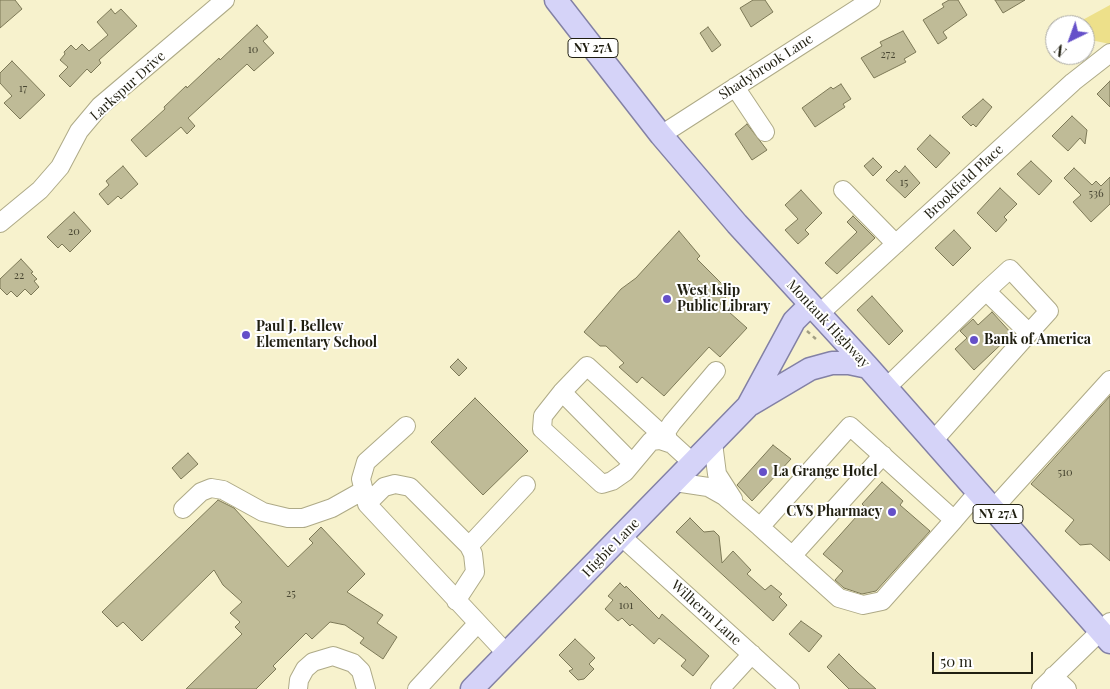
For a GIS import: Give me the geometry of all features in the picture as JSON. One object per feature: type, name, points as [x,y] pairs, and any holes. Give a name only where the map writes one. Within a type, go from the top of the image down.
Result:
[{"type":"main road","name":"Montauk Highway","points":[[556,0],[661,135],[816,323],[868,367],[993,509],[1107,632]]},
{"type":"main road","name":"Higbie Lane","points":[[472,689],[748,406],[794,321],[816,323],[823,350],[810,369]]},
{"type":"main road","points":[[781,343],[791,360],[803,368],[810,369]]},
{"type":"main road","name":"Higbie Lane","points":[[748,406],[810,369],[832,363],[849,363],[868,367]]},
{"type":"street","name":"Larkspur Drive","points":[[0,223],[40,190],[60,167],[79,131],[100,106],[225,0]]},
{"type":"street","name":"Shadybrook Lane","points":[[661,135],[872,0]]},
{"type":"street","name":"Brookfield Place","points":[[816,323],[896,244],[1066,88],[1110,53]]},
{"type":"street","points":[[735,88],[765,132]]},
{"type":"street","points":[[843,190],[896,244]]},
{"type":"street","points":[[886,388],[1010,269],[1049,311],[934,442]]},
{"type":"street","points":[[986,291],[1029,333]]},
{"type":"street","points":[[669,443],[660,440],[651,441],[632,463],[612,481],[602,484],[542,429],[544,416],[562,392],[587,366],[693,463]]},
{"type":"street","points":[[669,443],[666,432],[716,371]]},
{"type":"street","points":[[993,509],[1110,380]]},
{"type":"street","points":[[562,392],[632,463]]},
{"type":"street","points":[[406,426],[366,462],[361,479],[366,497],[456,601],[507,654]]},
{"type":"street","points":[[760,527],[850,426],[954,520]]},
{"type":"street","points":[[713,443],[717,474],[723,487],[742,511]]},
{"type":"street","points":[[792,556],[883,455]]},
{"type":"street","points":[[674,482],[708,487],[742,511],[839,598],[863,605],[882,601],[978,492]]},
{"type":"street","points":[[182,509],[202,492],[211,488],[223,490],[263,512],[288,518],[303,518],[366,497],[384,487],[396,484],[410,487],[469,546],[473,554],[475,572],[456,601]]},
{"type":"street","points":[[469,546],[526,485]]},
{"type":"street","name":"Wilherm Lane","points":[[622,537],[790,689]]},
{"type":"street","points":[[417,689],[477,624]]},
{"type":"street","points":[[1041,689],[1107,632]]},
{"type":"street","points":[[720,689],[752,654]]},
{"type":"street","points":[[298,689],[302,674],[312,662],[333,656],[353,663],[361,672],[366,689]]},
{"type":"street","points":[[1054,676],[1067,689]]},
{"type":"shaded area","points":[[1110,5],[1110,44],[1095,41],[1095,15],[1092,15]]},
{"type":"building","points":[[0,0],[15,0],[22,9],[0,28]]},
{"type":"building","points":[[753,0],[765,0],[773,12],[751,27],[740,8]]},
{"type":"building","points":[[949,0],[958,0],[967,15],[943,32],[947,38],[938,44],[923,20],[944,7],[942,4]]},
{"type":"building","points":[[995,0],[1025,0],[1003,13]]},
{"type":"building","points":[[111,9],[115,14],[121,9],[137,26],[99,60],[101,63],[91,73],[87,69],[70,87],[59,76],[68,67],[60,60],[65,54],[64,52],[71,45],[76,50],[82,44],[89,51],[108,35],[97,22]]},
{"type":"building","points":[[257,25],[268,37],[263,41],[274,53],[254,71],[247,64],[188,118],[195,126],[187,134],[181,127],[146,157],[131,140],[165,109],[164,107],[186,86],[187,88],[219,58],[220,60]]},
{"type":"building","points":[[708,27],[721,45],[712,52],[700,33]]},
{"type":"building","points":[[903,31],[916,52],[904,59],[906,62],[874,78],[861,58],[882,46],[880,42]]},
{"type":"building","points":[[12,61],[45,95],[20,119],[4,103],[12,96],[0,83],[0,73]]},
{"type":"building","points":[[1110,81],[1110,107],[1097,94]]},
{"type":"building","points":[[841,84],[851,99],[843,104],[845,107],[815,127],[802,108],[831,87],[833,89]]},
{"type":"building","points":[[983,99],[992,107],[976,127],[973,124],[971,126],[962,117]]},
{"type":"building","points":[[1072,116],[1087,130],[1085,144],[1080,138],[1068,151],[1052,136]]},
{"type":"building","points":[[747,124],[767,150],[752,160],[735,134]]},
{"type":"building","points":[[930,135],[950,153],[936,168],[917,149]]},
{"type":"building","points":[[873,158],[882,167],[873,176],[864,166]]},
{"type":"building","points":[[1031,161],[1052,181],[1039,195],[1017,174]]},
{"type":"building","points":[[123,166],[138,184],[121,199],[118,196],[108,205],[99,194],[109,185],[106,181]]},
{"type":"building","points":[[905,166],[920,183],[905,198],[886,180],[896,170],[899,173]]},
{"type":"building","points":[[1074,168],[1092,185],[1096,181],[1101,186],[1110,177],[1110,204],[1091,222],[1073,202],[1081,195],[1064,178]]},
{"type":"building","points":[[1000,188],[1017,204],[1004,217],[1007,220],[996,232],[977,213]]},
{"type":"building","points":[[801,190],[822,213],[805,230],[809,234],[798,244],[785,230],[798,219],[785,205]]},
{"type":"building","points":[[74,212],[91,231],[70,252],[62,244],[58,248],[47,237]]},
{"type":"building","points":[[853,216],[875,238],[837,274],[825,263],[857,232],[847,222]]},
{"type":"building","points":[[954,230],[971,248],[953,266],[935,248]]},
{"type":"building","points":[[679,231],[700,256],[697,259],[730,292],[720,304],[747,328],[720,357],[709,347],[664,396],[642,377],[637,383],[619,367],[624,363],[606,346],[600,346],[584,332],[621,289],[636,278]]},
{"type":"building","points":[[21,259],[33,272],[31,273],[37,279],[34,281],[39,287],[31,295],[25,289],[17,297],[11,291],[7,295],[0,288],[0,279]]},
{"type":"building","points":[[872,296],[903,331],[889,345],[857,310]]},
{"type":"building","points":[[992,312],[1012,334],[974,370],[955,349],[967,338],[960,331],[973,319],[978,325]]},
{"type":"building","points":[[458,359],[467,368],[459,376],[450,367]]},
{"type":"building","points":[[1110,396],[1110,561],[1091,544],[1080,545],[1065,531],[1074,520],[1031,484]]},
{"type":"building","points":[[475,398],[528,451],[483,495],[431,442]]},
{"type":"building","name":"La Grange Hotel","points":[[773,445],[791,459],[752,501],[737,485]]},
{"type":"building","points":[[188,453],[198,464],[181,479],[172,468]]},
{"type":"building","points":[[882,482],[903,501],[900,505],[930,531],[876,591],[862,594],[844,588],[835,580],[843,571],[823,554],[865,507],[862,504]]},
{"type":"building","points":[[218,500],[234,508],[288,567],[313,543],[309,539],[321,527],[365,574],[347,592],[383,615],[377,623],[397,637],[383,659],[360,643],[364,638],[345,625],[330,622],[312,639],[306,633],[273,666],[276,669],[256,689],[186,689],[242,634],[235,627],[240,622],[230,613],[242,602],[223,585],[214,570],[142,641],[123,622],[117,627],[102,612]]},
{"type":"building","points":[[690,518],[704,532],[714,531],[719,536],[722,563],[733,551],[751,570],[747,574],[765,590],[771,585],[782,594],[779,597],[787,605],[773,621],[676,532]]},
{"type":"building","points":[[620,583],[625,588],[626,586],[659,619],[662,614],[709,656],[693,676],[681,666],[686,660],[659,638],[654,644],[632,624],[630,626],[622,618],[618,621],[605,609],[613,600],[608,596]]},
{"type":"building","points":[[801,621],[822,636],[809,652],[789,634]]},
{"type":"building","points":[[575,639],[595,658],[589,664],[594,669],[584,679],[578,680],[569,671],[573,669],[559,655]]},
{"type":"building","points":[[839,654],[876,689],[849,689],[827,667]]},
{"type":"place","name":"West Islip Public Library","points":[[667,299]]},
{"type":"place","name":"Paul J. Bellew Elementary School","points":[[246,335]]},
{"type":"place","name":"Bank of America","points":[[974,340]]},
{"type":"place","name":"La Grange Hotel","points":[[763,472]]},
{"type":"place","name":"CVS Pharmacy","points":[[892,512]]}]
